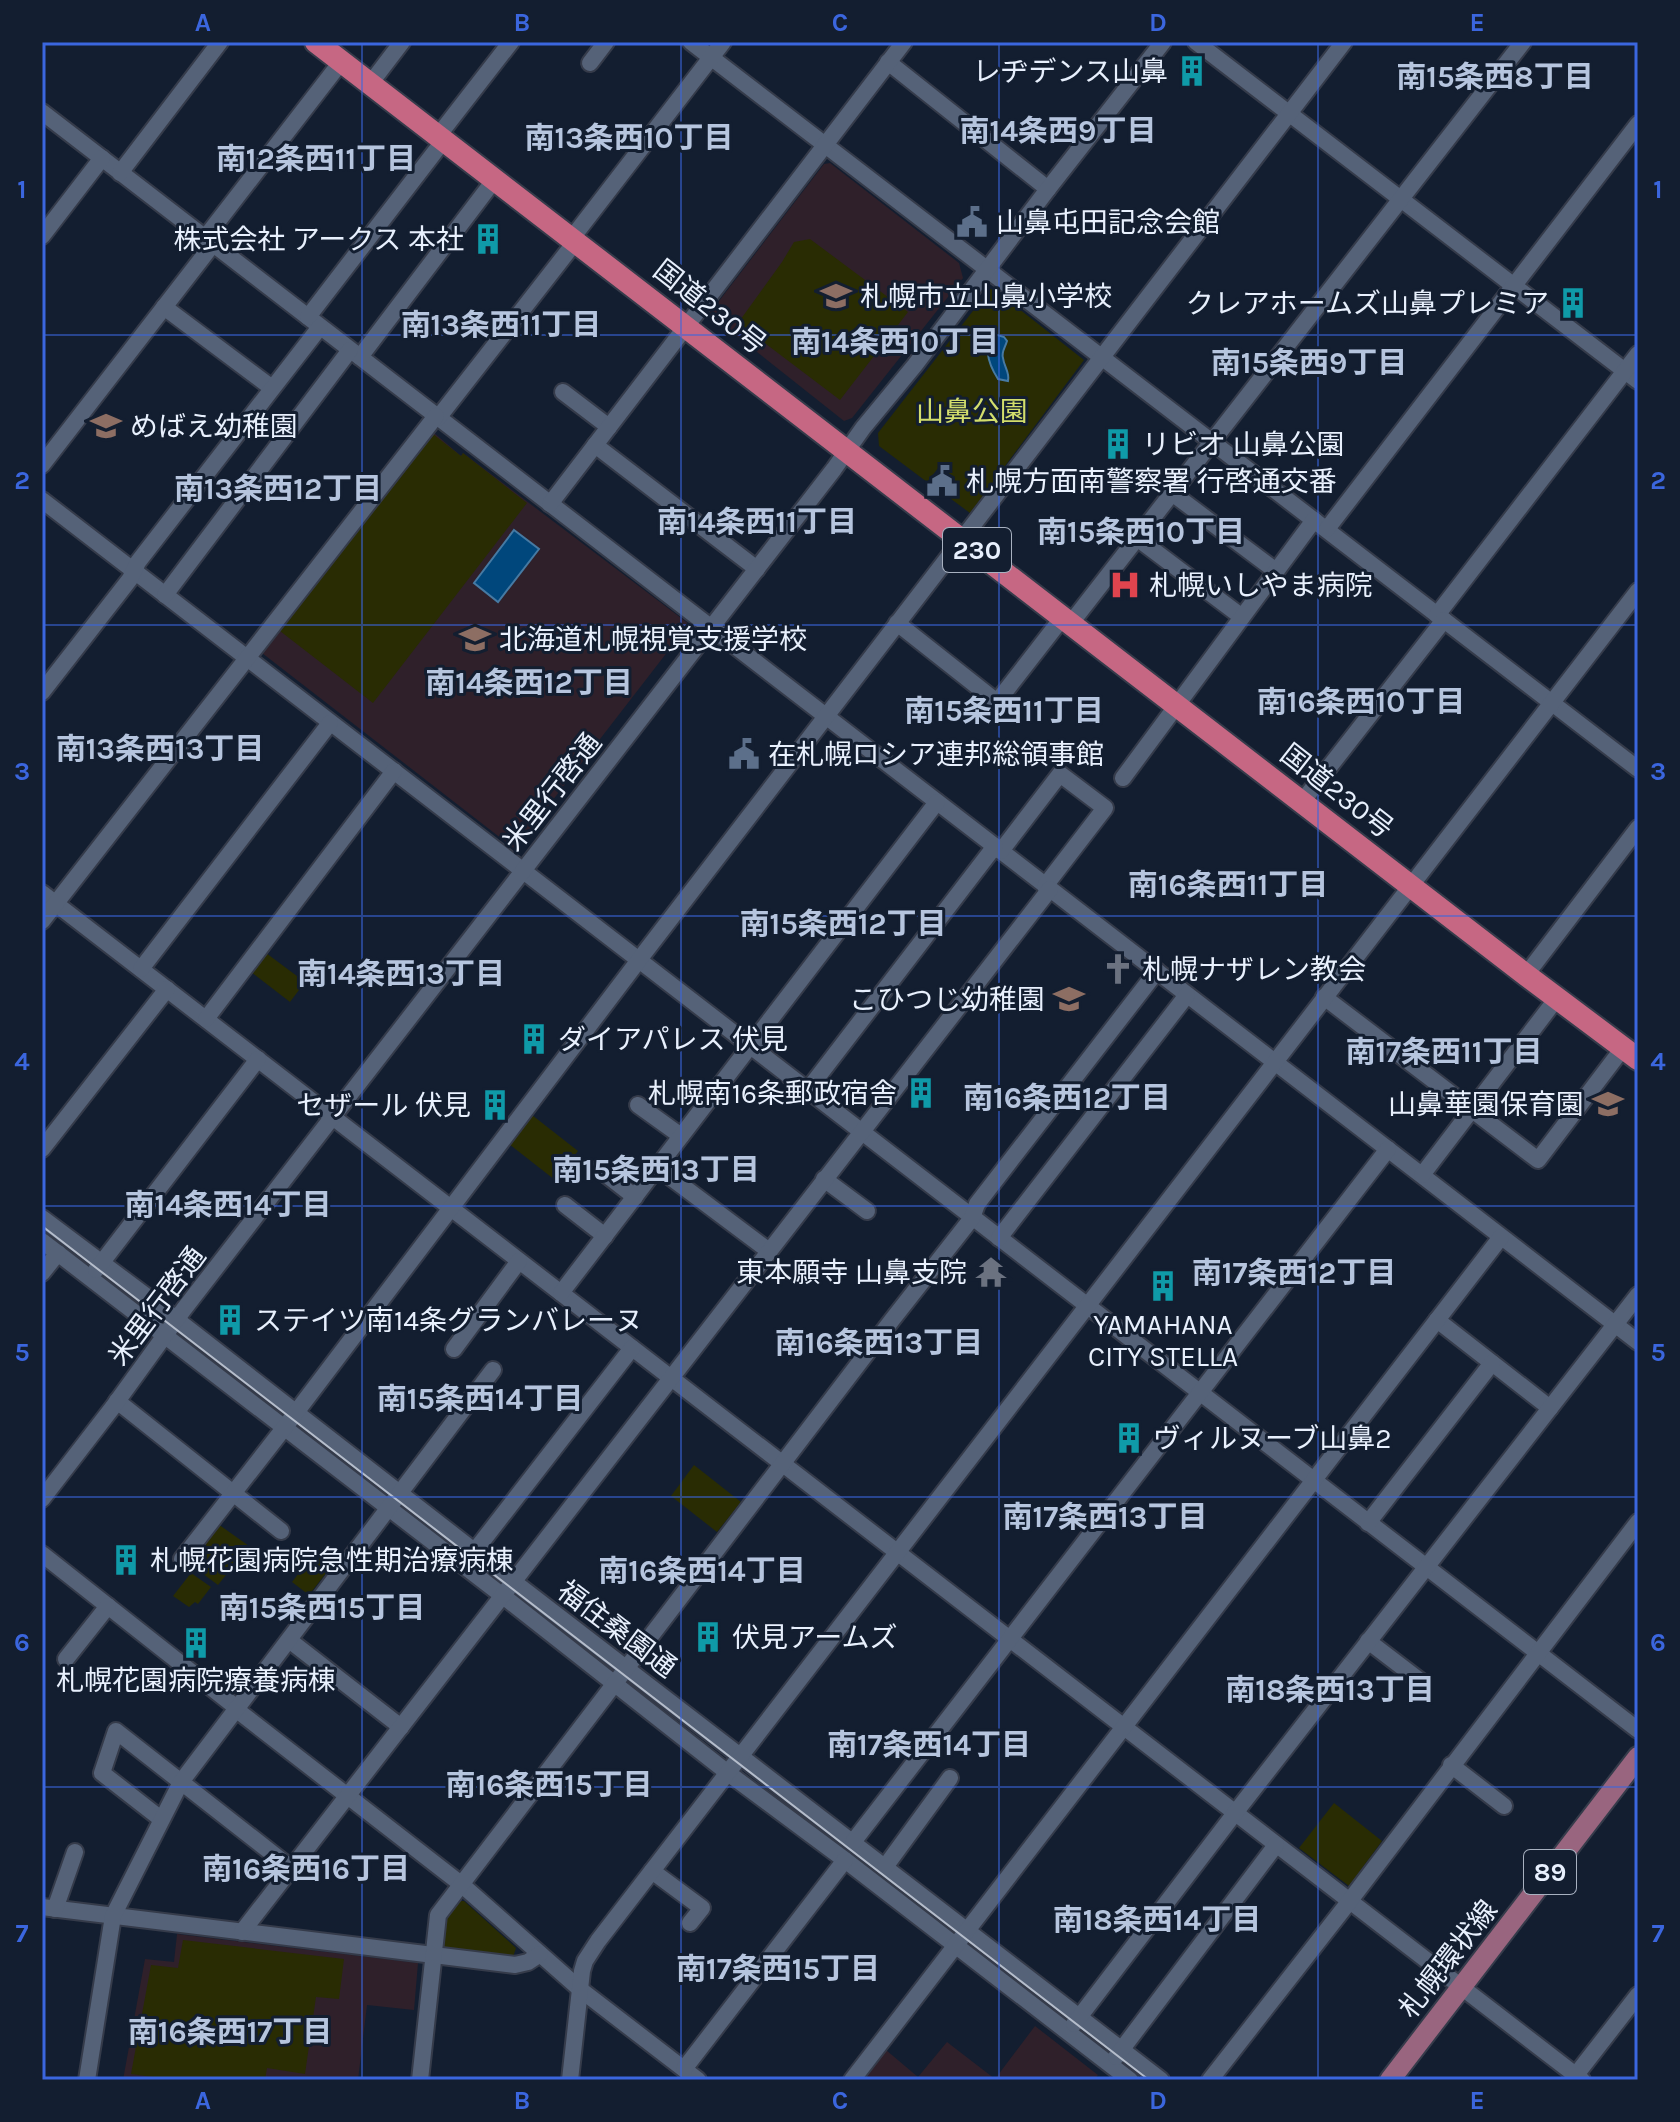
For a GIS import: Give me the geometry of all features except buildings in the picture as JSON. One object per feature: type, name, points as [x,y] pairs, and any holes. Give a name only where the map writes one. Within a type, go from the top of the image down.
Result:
[{"type":"highway","name":"国道230号","points":[[316,42],[1631,1053]]},
{"type":"main road","name":"札幌環状線","points":[[1390,2080],[1638,1757]]},
{"type":"street","points":[[120,173],[220,42]]},
{"type":"street","points":[[370,84],[402,42]]},
{"type":"street","points":[[42,692],[272,388],[441,138],[511,42]]},
{"type":"street","points":[[590,63],[606,42]]},
{"type":"street","points":[[691,42],[1638,769]]},
{"type":"street","points":[[42,921],[437,417],[723,42]]},
{"type":"street","points":[[550,504],[904,42]]},
{"type":"street","name":"米里行啓通","points":[[42,1499],[1163,42]]},
{"type":"street","points":[[1196,42],[1632,376]]},
{"type":"street","points":[[182,1559],[1344,42]]},
{"type":"street","points":[[897,623],[997,702],[1137,538],[1523,42]]},
{"type":"street","points":[[42,465],[164,307],[341,62]]},
{"type":"street","points":[[888,62],[1048,189]]},
{"type":"street","points":[[42,112],[1638,1342]]},
{"type":"street","points":[[1123,778],[1276,571],[1320,524],[1514,285],[1638,124]]},
{"type":"street","points":[[42,236],[102,158]]},
{"type":"street","points":[[165,595],[495,179]]},
{"type":"street","points":[[164,307],[272,388]]},
{"type":"street","points":[[1302,802],[1441,617],[1632,376],[1638,354]]},
{"type":"street","points":[[563,392],[609,427]]},
{"type":"street","points":[[595,445],[757,569]]},
{"type":"street","points":[[1172,493],[1276,571]]},
{"type":"street","points":[[42,500],[1638,1730]]},
{"type":"street","points":[[1137,538],[1242,617]]},
{"type":"street","points":[[570,2080],[582,1971],[590,1952],[1638,591]]},
{"type":"street","points":[[141,969],[330,723]]},
{"type":"street","points":[[206,1019],[394,771]]},
{"type":"street","points":[[242,1932],[672,1379],[1105,808],[1060,774],[807,1091]]},
{"type":"street","points":[[561,1293],[937,802]]},
{"type":"street","points":[[1526,975],[1638,828]]},
{"type":"street","points":[[42,893],[1576,2078],[1638,1995]]},
{"type":"street","points":[[420,2080],[438,1915],[972,1218],[977,1204],[1157,971]]},
{"type":"street","points":[[42,1149],[167,989]]},
{"type":"street","points":[[999,1238],[1187,995]]},
{"type":"street","points":[[1324,997],[1538,1160],[1631,1053]]},
{"type":"street","points":[[1422,1175],[1557,998]]},
{"type":"street","points":[[90,1278],[258,1059]]},
{"type":"street","points":[[638,1105],[681,1136]]},
{"type":"street","points":[[853,1842],[1388,1149]]},
{"type":"street","points":[[657,1167],[769,1251]]},
{"type":"street","points":[[599,1169],[635,1197]]},
{"type":"street","points":[[824,1179],[867,1211]]},
{"type":"street","points":[[565,1205],[605,1236]]},
{"type":"street","name":"福住桑園通","points":[[42,1218],[1161,2080]]},
{"type":"street","points":[[852,2080],[1501,1237]]},
{"type":"street","name":"福住桑園通","points":[[42,1241],[1130,2080]]},
{"type":"street","points":[[42,1273],[58,1253]]},
{"type":"street","points":[[454,1349],[519,1261]]},
{"type":"street","points":[[1069,2032],[1235,1813],[1638,1295]]},
{"type":"street","points":[[1437,1320],[1550,1408]]},
{"type":"street","points":[[474,1552],[632,1348]]},
{"type":"street","points":[[1368,1523],[1492,1363]]},
{"type":"street","points":[[87,2080],[113,1916],[181,1782],[493,1370]]},
{"type":"street","points":[[117,1401],[281,1531]]},
{"type":"street","points":[[1210,2080],[1638,1522]]},
{"type":"street","points":[[42,1554],[461,1884],[581,1990],[698,2080]]},
{"type":"street","points":[[66,1659],[108,1606]]},
{"type":"street","points":[[289,1640],[401,1727]]},
{"type":"street","points":[[1368,1641],[1423,1683]]},
{"type":"street","points":[[161,1819],[102,1773],[116,1731],[291,1868]]},
{"type":"street","points":[[1451,1765],[1504,1806]]},
{"type":"street","points":[[885,1867],[950,1778]]},
{"type":"street","points":[[1110,2065],[1276,1845]]},
{"type":"street","points":[[75,1852],[48,1908],[515,1965],[528,1962],[540,1954]]},
{"type":"street","points":[[684,2069],[845,1860]]},
{"type":"street","points":[[652,1871],[702,1908],[690,1923]]},
{"type":"shaded area","name":"札幌市立山鼻小学校","points":[[830,163],[959,263],[963,278],[852,418],[844,421],[709,314],[824,164]]},
{"type":"shaded area","name":"北海道札幌視覚支援学校","points":[[433,432],[689,624],[515,849],[262,653]]},
{"type":"shaded area","points":[[177,1934],[418,1963],[414,2010],[367,2005],[358,2080],[123,2080],[145,1959],[174,1962]]},
{"type":"shaded area","points":[[1035,2026],[1098,2075],[1094,2080],[863,2080],[886,2050],[918,2077],[947,2042],[995,2079]]},
{"type":"green space","points":[[810,239],[908,312],[840,400],[738,323],[794,242]]},
{"type":"green space","name":"山鼻公園","points":[[990,289],[1084,360],[970,513],[943,493],[954,478],[939,467],[927,482],[879,446],[878,433]]},
{"type":"green space","points":[[433,434],[461,456],[463,453],[527,503],[373,703],[280,631]]},
{"type":"green space","points":[[266,953],[305,982],[290,1002],[251,972]]},
{"type":"green space","points":[[532,1115],[578,1151],[555,1180],[509,1144]]},
{"type":"green space","points":[[694,1465],[741,1502],[717,1532],[671,1496]]},
{"type":"green space","points":[[218,1524],[249,1546],[218,1585],[187,1562]]},
{"type":"green space","points":[[316,1551],[333,1564],[309,1595],[292,1582]]},
{"type":"green space","points":[[191,1573],[211,1587],[198,1604],[195,1602],[189,1607],[173,1596]]},
{"type":"green space","points":[[1334,1803],[1382,1841],[1349,1886],[1299,1848]]},
{"type":"green space","points":[[459,1901],[464,1901],[516,1948],[513,1957],[446,1948],[441,1944],[444,1919]]},
{"type":"green space","points":[[183,1940],[344,1959],[339,1999],[316,1997],[305,2074],[267,2068],[265,2080],[176,2080],[131,2074],[151,1965],[178,1968]]},
{"type":"water","points":[[994,334],[1007,341],[1003,356],[1008,381],[998,379],[990,362],[988,345]]},
{"type":"water","points":[[514,530],[539,549],[498,602],[474,583]]},
{"type":"tram line","points":[[42,1226],[1149,2080]]},
{"type":"place","name":"レヂデンス山鼻","points":[[1192,71]]},
{"type":"place","name":"山鼻屯田記念会館","points":[[972,222]]},
{"type":"place","name":"株式会社 アークス 本社","points":[[488,239]]},
{"type":"place","name":"札幌市立山鼻小学校","points":[[836,296]]},
{"type":"place","name":"クレアホームズ山鼻プレミア","points":[[1573,303]]},
{"type":"place","name":"めばえ幼稚園","points":[[106,426]]},
{"type":"place","name":"リビオ 山鼻公園","points":[[1118,444]]},
{"type":"place","name":"札幌方面南警察署 行啓通交番","points":[[942,481]]},
{"type":"place","name":"札幌いしやま病院","points":[[1125,585]]},
{"type":"place","name":"北海道札幌視覚支援学校","points":[[475,639]]},
{"type":"place","name":"在札幌ロシア連邦総領事館","points":[[744,754]]},
{"type":"place","name":"札幌ナザレン教会","points":[[1118,969]]},
{"type":"place","name":"こひつじ幼稚園","points":[[1069,999]]},
{"type":"place","name":"ダイアパレス 伏見","points":[[534,1039]]},
{"type":"place","name":"札幌南16条郵政宿舎","points":[[921,1093]]},
{"type":"place","name":"山鼻華園保育園","points":[[1608,1104]]},
{"type":"place","name":"セザール 伏見","points":[[495,1105]]},
{"type":"place","name":"東本願寺 山鼻支院","points":[[991,1272]]},
{"type":"place","name":"YAMAHANA CITY STELLA","points":[[1163,1286]]},
{"type":"place","name":"ステイツ南14条グランバレーヌ","points":[[230,1320]]},
{"type":"place","name":"ヴィルヌーブ山鼻2","points":[[1129,1438]]},
{"type":"place","name":"札幌花園病院急性期治療病棟","points":[[126,1560]]},
{"type":"place","name":"伏見アームズ","points":[[708,1637]]},
{"type":"place","name":"札幌花園病院療養病棟","points":[[196,1643]]},
{"type":"district","name":"南15条西8丁目","points":[[1495,77]]},
{"type":"district","name":"南14条西9丁目","points":[[1058,131]]},
{"type":"district","name":"南13条西10丁目","points":[[629,138]]},
{"type":"district","name":"南12条西11丁目","points":[[316,159]]},
{"type":"district","name":"南13条西11丁目","points":[[501,325]]},
{"type":"district","name":"南14条西10丁目","points":[[895,342]]},
{"type":"district","name":"南15条西9丁目","points":[[1309,363]]},
{"type":"district","name":"南13条西12丁目","points":[[278,489]]},
{"type":"district","name":"南14条西11丁目","points":[[757,522]]},
{"type":"district","name":"南15条西10丁目","points":[[1141,532]]},
{"type":"district","name":"南14条西12丁目","points":[[529,683]]},
{"type":"district","name":"南16条西10丁目","points":[[1361,702]]},
{"type":"district","name":"南15条西11丁目","points":[[1004,711]]},
{"type":"district","name":"南13条西13丁目","points":[[160,749]]},
{"type":"district","name":"南16条西11丁目","points":[[1228,885]]},
{"type":"district","name":"南15条西12丁目","points":[[843,924]]},
{"type":"district","name":"南14条西13丁目","points":[[401,974]]},
{"type":"district","name":"南17条西11丁目","points":[[1444,1052]]},
{"type":"district","name":"南16条西12丁目","points":[[1067,1098]]},
{"type":"district","name":"南15条西13丁目","points":[[656,1170]]},
{"type":"district","name":"南14条西14丁目","points":[[228,1205]]},
{"type":"district","name":"南17条西12丁目","points":[[1294,1273]]},
{"type":"district","name":"南16条西13丁目","points":[[879,1343]]},
{"type":"district","name":"南15条西14丁目","points":[[480,1399]]},
{"type":"district","name":"南17条西13丁目","points":[[1105,1517]]},
{"type":"district","name":"南16条西14丁目","points":[[702,1571]]},
{"type":"district","name":"南15条西15丁目","points":[[322,1608]]},
{"type":"district","name":"南18条西13丁目","points":[[1330,1690]]},
{"type":"district","name":"南17条西14丁目","points":[[929,1745]]},
{"type":"district","name":"南16条西15丁目","points":[[549,1785]]},
{"type":"district","name":"南16条西16丁目","points":[[306,1869]]},
{"type":"district","name":"南18条西14丁目","points":[[1157,1920]]},
{"type":"district","name":"南17条西15丁目","points":[[778,1969]]},
{"type":"district","name":"南16条西17丁目","points":[[230,2032]]}]
